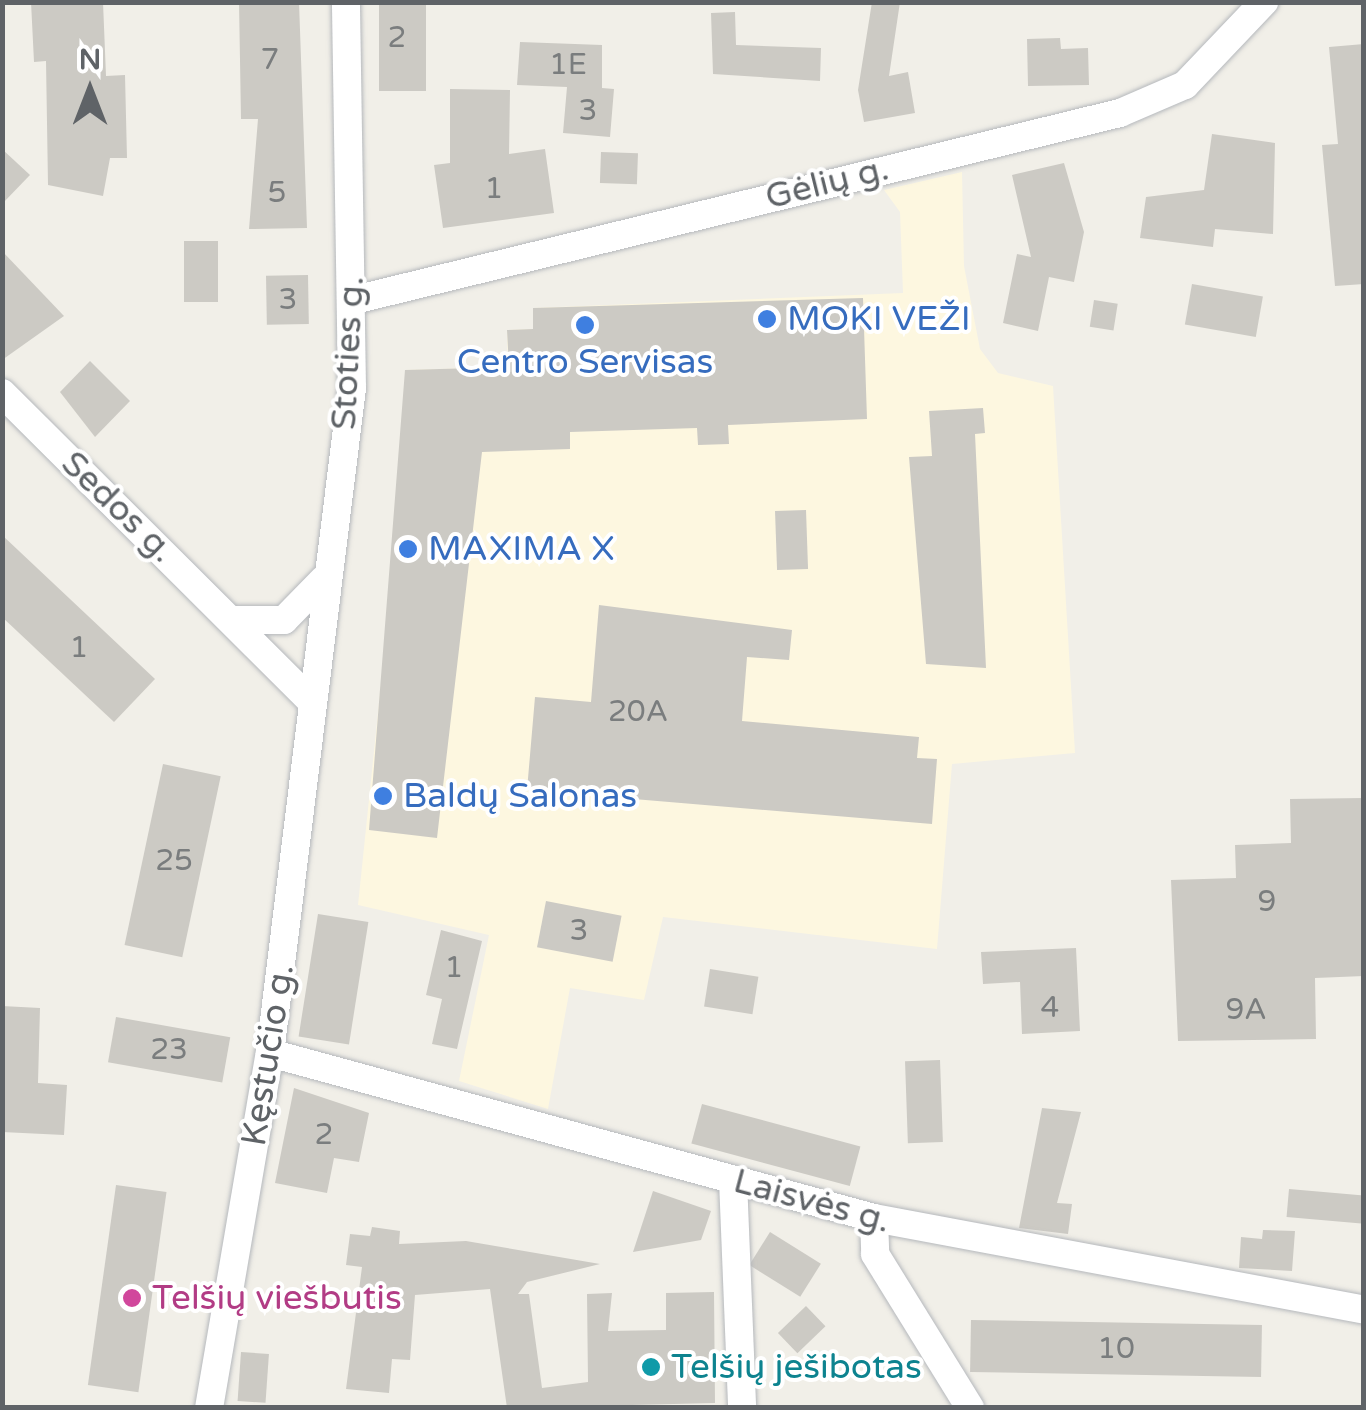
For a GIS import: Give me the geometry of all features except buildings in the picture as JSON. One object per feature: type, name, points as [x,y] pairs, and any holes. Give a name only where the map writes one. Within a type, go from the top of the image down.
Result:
[{"type":"street","name":"Stoties g.","points":[[311,701],[352,388],[354,300],[346,2]]},
{"type":"street","name":"Gėlių g.","points":[[354,300],[1120,113],[1185,85],[1264,2]]},
{"type":"street","name":"Sedos g.","points":[[2,393],[234,620],[311,701]]},
{"type":"street","points":[[234,620],[284,620],[324,579]]},
{"type":"street","name":"Kęstučio g.","points":[[209,1408],[270,1053],[311,701]]},
{"type":"street","name":"Laisvės g.","points":[[270,1053],[874,1218],[1364,1310]]},
{"type":"street","points":[[733,1180],[742,1408]]},
{"type":"street","points":[[874,1218],[875,1254],[970,1408]]},
{"type":"shaded area","points":[[962,172],[964,266],[980,349],[998,373],[1053,386],[1075,753],[952,764],[937,949],[663,917],[644,1000],[570,988],[548,1109],[459,1081],[489,935],[358,905],[407,434],[405,370],[508,367],[507,330],[533,329],[533,308],[903,293],[900,212],[884,190]]},
{"type":"place","name":"MOKI VEŽI","points":[[767,319]]},
{"type":"place","name":"Centro Servisas","points":[[585,325]]},
{"type":"place","name":"MAXIMA X","points":[[408,549]]},
{"type":"place","name":"Baldų Salonas","points":[[383,796]]},
{"type":"place","name":"Telšių viešbutis","points":[[132,1298]]},
{"type":"place","name":"Telšių ješibotas","points":[[651,1367]]}]
